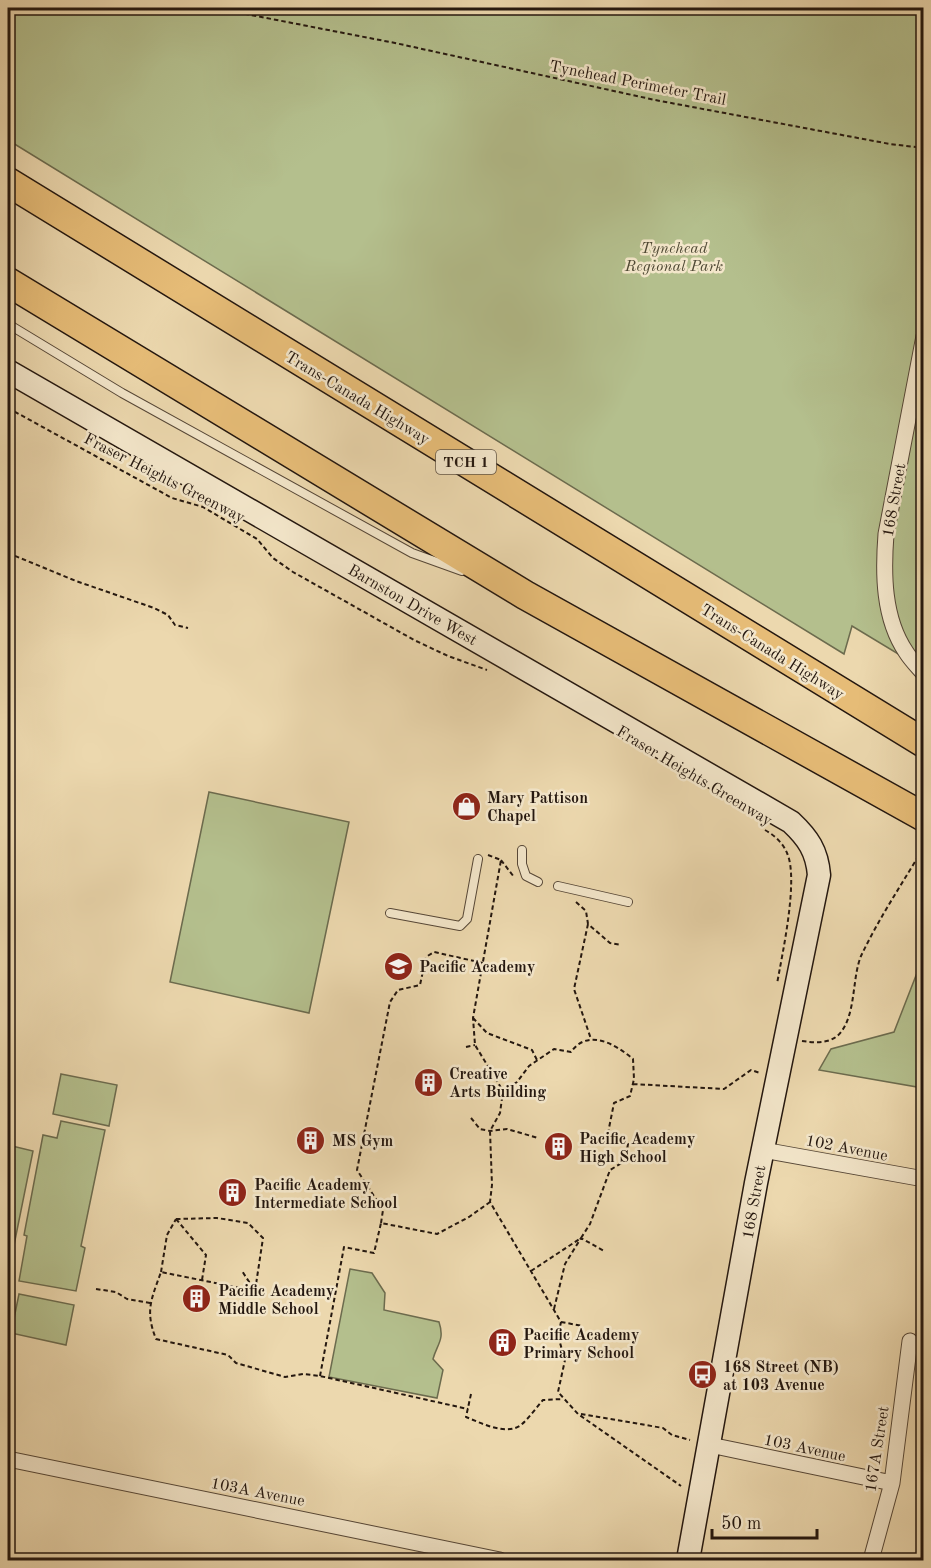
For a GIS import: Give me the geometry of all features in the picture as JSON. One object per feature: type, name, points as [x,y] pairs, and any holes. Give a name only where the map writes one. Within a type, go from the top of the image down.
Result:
[{"type":"highway","name":"Trans-Canada Highway","points":[[8,182],[924,743]]},
{"type":"highway","points":[[8,282],[525,595],[924,817]]},
{"type":"street","name":"168 Street","points":[[924,336],[886,534],[883,567],[886,599],[894,629],[905,651],[924,674]]},
{"type":"street","name":"Barnston Drive West","points":[[8,371],[791,822],[812,845]]},
{"type":"street","name":"168 Street","points":[[688,1560],[700,1443],[819,875],[818,860],[812,845]]},
{"type":"street","name":"102 Avenue","points":[[763,1150],[924,1179]]},
{"type":"street","name":"167A Street","points":[[871,1560],[892,1483],[910,1341]]},
{"type":"street","name":"103 Avenue","points":[[700,1443],[892,1483]]},
{"type":"street","name":"103A Avenue","points":[[8,1459],[500,1560]]},
{"type":"lane","points":[[8,324],[122,393],[412,553],[474,576]]},
{"type":"lane","points":[[484,580],[525,595]]},
{"type":"lane","points":[[522,850],[522,864],[526,876],[538,882]]},
{"type":"lane","points":[[390,913],[460,926],[467,920],[478,859]]},
{"type":"lane","points":[[558,886],[628,902]]},
{"type":"path","name":"Tynehead Perimeter Trail","points":[[215,8],[395,43],[655,100],[922,148],[920,8]]},
{"type":"path","name":"Fraser Heights Greenway","points":[[8,408],[172,498],[203,507],[257,539],[273,558],[293,572],[403,634],[448,656],[492,672]]},
{"type":"path","points":[[8,553],[76,581],[154,608],[168,615],[175,625],[188,628]]},
{"type":"path","name":"Fraser Heights Greenway","points":[[760,827],[783,845],[791,869],[784,944],[776,985]]},
{"type":"path","points":[[804,1041],[832,1040],[841,1031],[847,1019],[860,960],[924,847]]},
{"type":"path","points":[[488,855],[501,860],[473,1018],[475,1045],[503,1091],[500,1113],[490,1131],[492,1185],[490,1202],[561,1322],[558,1335],[565,1360],[558,1392],[578,1414],[681,1486]]},
{"type":"path","points":[[572,898],[586,911],[588,924],[574,989],[591,1039]]},
{"type":"path","points":[[588,924],[610,943],[621,945]]},
{"type":"path","points":[[320,1376],[344,1247],[374,1253],[381,1223],[383,1210],[357,1170],[390,1002],[398,990],[420,985],[426,957],[434,952],[483,963]]},
{"type":"path","points":[[473,1018],[487,1033],[532,1050],[537,1060]]},
{"type":"path","points":[[503,1091],[517,1082],[529,1066],[537,1060],[554,1049],[571,1052],[578,1042],[591,1039],[618,1047],[633,1059],[633,1084],[630,1096],[614,1103],[607,1138],[628,1143],[625,1161],[610,1170],[590,1224],[565,1264],[554,1309]]},
{"type":"path","points":[[466,1047],[475,1045]]},
{"type":"path","points":[[633,1084],[724,1089],[751,1070],[760,1073]]},
{"type":"path","points":[[471,1118],[480,1129],[490,1131],[507,1129],[538,1138]]},
{"type":"path","points":[[381,1223],[437,1234],[469,1217],[490,1202]]},
{"type":"path","points":[[176,1219],[217,1218],[248,1223],[262,1238],[255,1291]]},
{"type":"path","points":[[176,1219],[167,1235],[161,1272],[150,1303],[149,1323],[156,1339],[228,1355],[236,1363],[285,1377],[303,1374],[320,1376],[468,1409]]},
{"type":"path","points":[[176,1219],[206,1255],[202,1281]]},
{"type":"path","points":[[581,1238],[604,1251]]},
{"type":"path","points":[[531,1271],[581,1238]]},
{"type":"path","points":[[242,1271],[255,1291]]},
{"type":"path","points":[[161,1272],[255,1291]]},
{"type":"path","points":[[96,1289],[116,1292],[128,1299],[150,1303]]},
{"type":"path","points":[[561,1322],[583,1326]]},
{"type":"path","points":[[471,1394],[466,1417],[494,1428],[520,1426],[543,1400],[563,1399]]},
{"type":"path","points":[[578,1414],[663,1428],[672,1435],[700,1443]]},
{"type":"green space","name":"Tynehead Regional Park","points":[[8,8],[923,8],[923,669],[852,626],[844,654],[8,140]]},
{"type":"green space","points":[[209,792],[349,822],[309,1013],[170,982]]},
{"type":"green space","points":[[917,973],[923,980],[923,1088],[819,1070],[831,1049],[894,1032]]},
{"type":"green space","points":[[61,1074],[117,1085],[109,1126],[53,1114]]},
{"type":"green space","points":[[61,1121],[105,1130],[81,1246],[85,1248],[76,1291],[19,1281],[27,1236],[24,1235],[43,1135],[57,1138]]},
{"type":"green space","points":[[8,1145],[33,1151],[8,1275]]},
{"type":"green space","points":[[350,1269],[372,1273],[385,1293],[384,1310],[439,1322],[441,1338],[433,1359],[443,1370],[437,1398],[329,1377]]},
{"type":"green space","points":[[19,1294],[74,1305],[66,1345],[11,1333]]},
{"type":"place","name":"Mary Pattison Chapel","points":[[466,806]]},
{"type":"place","name":"Pacific Academy","points":[[398,966]]},
{"type":"place","name":"Creative Arts Building","points":[[428,1082]]},
{"type":"place","name":"MS Gym","points":[[311,1140]]},
{"type":"place","name":"Pacific Academy High School","points":[[558,1147]]},
{"type":"place","name":"Pacific Academy Intermediate School","points":[[233,1193]]},
{"type":"place","name":"Pacific Academy Middle School","points":[[197,1299]]},
{"type":"place","name":"Pacific Academy Primary School","points":[[502,1343]]},
{"type":"place","name":"168 Street (NB) at 103 Avenue","points":[[702,1375]]}]
